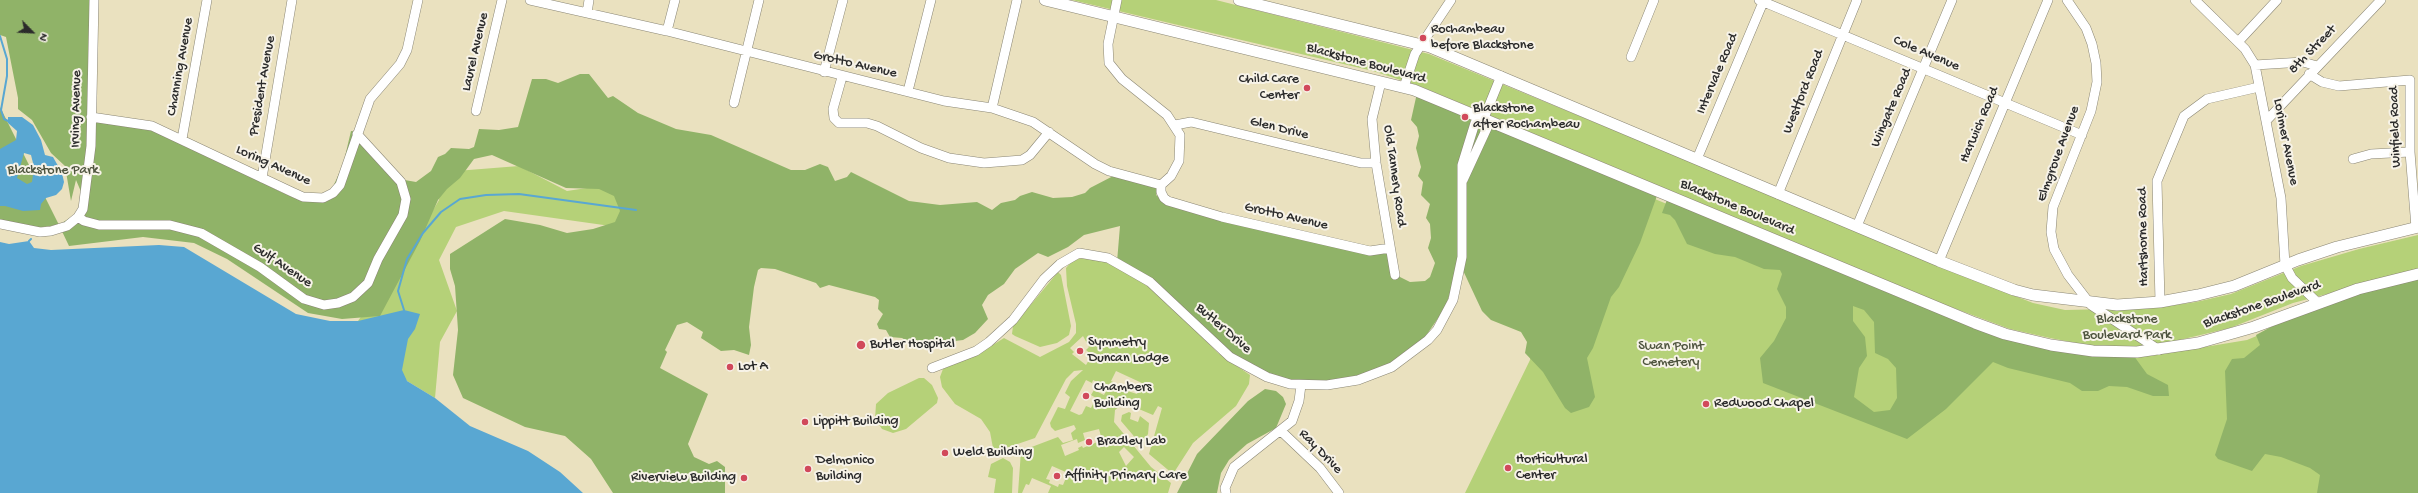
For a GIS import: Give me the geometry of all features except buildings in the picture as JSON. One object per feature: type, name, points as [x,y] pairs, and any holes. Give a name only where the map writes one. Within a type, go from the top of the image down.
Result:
[{"type":"main road","name":"Blackstone Boulevard","points":[[1045,0],[1404,87],[1484,118],[1746,229],[2005,334],[2051,346],[2093,351],[2159,350],[2241,331],[2317,302],[2365,287],[2418,274]]},
{"type":"main road","name":"Blackstone Boulevard","points":[[1239,0],[1421,45],[1501,76],[1778,194],[1939,261],[2014,290],[2117,305],[2160,302],[2198,296],[2234,286],[2285,265],[2337,247],[2417,228]]},
{"type":"street","name":"Irving Avenue","points":[[78,217],[83,209],[91,146],[94,0]]},
{"type":"street","name":"Channing Avenue","points":[[182,140],[207,0]]},
{"type":"street","name":"President Avenue","points":[[262,178],[292,0]]},
{"type":"street","name":"Loring Avenue","points":[[91,117],[152,126],[303,197],[323,198],[333,193],[340,185],[370,99],[396,70],[407,50],[418,0]]},
{"type":"street","name":"Laurel Avenue","points":[[476,111],[502,0]]},
{"type":"street","name":"Grotto Avenue","points":[[530,0],[667,32],[842,77],[908,91],[944,101],[992,108],[1033,122],[1109,172],[1161,185],[1161,192],[1164,198],[1177,204],[1370,251],[1390,248]]},
{"type":"street","points":[[586,13],[589,0]]},
{"type":"street","points":[[667,32],[674,0]]},
{"type":"street","points":[[734,103],[759,0]]},
{"type":"street","points":[[824,72],[843,0]]},
{"type":"street","points":[[908,91],[932,0]]},
{"type":"street","points":[[992,108],[1017,0]]},
{"type":"street","points":[[1117,0],[1108,44],[1109,62],[1122,79],[1167,115],[1175,125],[1180,135],[1179,161],[1171,176],[1161,185]]},
{"type":"street","points":[[1404,87],[1415,54],[1451,0]]},
{"type":"street","points":[[1631,57],[1654,0]]},
{"type":"street","name":"Westford Road","points":[[1778,194],[1857,0]]},
{"type":"street","name":"Wingate Road","points":[[1857,226],[1952,0]]},
{"type":"street","name":"Harwich Road","points":[[1939,261],[2048,0]]},
{"type":"street","name":"Elmgrove Avenue","points":[[2067,0],[2086,28],[2096,63],[2097,82],[2094,99],[2082,135],[2053,207],[2051,232],[2054,249],[2068,275],[2089,302],[2159,350]]},
{"type":"street","name":"Lorimer Avenue","points":[[2195,0],[2238,42],[2250,55],[2255,65],[2267,120],[2281,198],[2285,265],[2292,278],[2317,302]]},
{"type":"street","points":[[2238,42],[2277,0]]},
{"type":"street","name":"8th Street","points":[[2267,120],[2309,74],[2381,0]]},
{"type":"street","name":"Cole Avenue","points":[[1762,1],[2082,135]]},
{"type":"street","name":"Intervale Road","points":[[1697,159],[1762,1]]},
{"type":"street","points":[[2255,65],[2303,62],[2317,66]]},
{"type":"street","name":"Winfield Road","points":[[2309,74],[2322,82],[2339,86],[2410,80],[2410,152],[2417,228]]},
{"type":"street","name":"Butler Drive","points":[[932,368],[976,352],[1013,320],[1044,278],[1060,264],[1079,253],[1087,253],[1108,258],[1150,282],[1221,349],[1240,364],[1267,377],[1302,385],[1346,383],[1372,376],[1407,357],[1437,330],[1452,300],[1460,272],[1462,257],[1461,186],[1486,128],[1484,118],[1501,76]]},
{"type":"street","points":[[842,77],[833,109],[834,118],[839,123],[867,123],[877,126],[921,148],[949,158],[984,163],[1022,160],[1030,155],[1048,132]]},
{"type":"street","name":"Old Tannery Road","points":[[1381,82],[1372,119],[1376,163],[1395,275]]},
{"type":"street","name":"Hartshorne Road","points":[[2160,302],[2157,181],[2184,116],[2207,99],[2259,88]]},
{"type":"street","name":"Glen Drive","points":[[1175,125],[1190,122],[1361,163],[1376,163]]},
{"type":"street","name":"Gulf Avenue","points":[[78,217],[84,221],[98,225],[170,225],[194,231],[260,267],[304,299],[324,305],[338,303],[353,296],[368,283],[378,259],[403,215],[406,199],[401,182],[357,134]]},
{"type":"street","points":[[2353,159],[2371,154],[2410,152]]},
{"type":"street","points":[[0,224],[40,232],[51,231],[67,226],[78,217]]},
{"type":"street","name":"Ray Drive","points":[[1226,493],[1225,488],[1234,467],[1243,458],[1281,431],[1292,421],[1299,401],[1302,385]]},
{"type":"street","name":"Ray Drive","points":[[1281,431],[1329,478],[1339,493]]},
{"type":"green space","points":[[0,0],[93,0],[90,116],[145,125],[299,200],[309,201],[331,191],[343,165],[351,131],[357,132],[399,179],[416,182],[431,171],[438,157],[445,154],[451,148],[469,149],[474,147],[479,129],[499,130],[518,127],[532,79],[546,79],[558,83],[580,74],[589,74],[608,98],[613,96],[638,113],[676,129],[711,135],[791,170],[805,170],[820,164],[828,167],[835,181],[847,177],[851,172],[909,201],[940,205],[977,202],[992,210],[1001,203],[1015,200],[1020,196],[1032,192],[1053,198],[1072,197],[1085,193],[1090,188],[1117,174],[1159,186],[1156,195],[1166,202],[1387,250],[1392,273],[1410,282],[1425,281],[1430,277],[1435,263],[1428,248],[1431,238],[1430,224],[1426,218],[1430,204],[1421,195],[1423,182],[1418,176],[1421,167],[1416,148],[1419,136],[1417,127],[1411,120],[1417,93],[1658,193],[1640,243],[1619,287],[1611,297],[1593,348],[1587,358],[1595,397],[1589,407],[1571,413],[1565,408],[1543,372],[1525,353],[1527,342],[1521,332],[1491,320],[1482,311],[1460,264],[1445,308],[1421,343],[1371,376],[1308,387],[1248,369],[1162,295],[1117,262],[1120,226],[1084,235],[1068,247],[1048,257],[1038,253],[1015,269],[1004,284],[988,295],[982,305],[988,319],[975,333],[963,340],[931,344],[914,345],[902,338],[890,337],[886,330],[879,329],[877,324],[883,314],[878,309],[879,300],[875,297],[829,285],[820,288],[816,283],[775,269],[761,268],[758,270],[754,287],[749,327],[751,345],[749,355],[734,350],[721,351],[701,338],[703,332],[687,322],[677,325],[665,350],[667,352],[660,368],[708,394],[688,444],[694,457],[709,464],[717,461],[725,467],[725,493],[613,493],[591,459],[565,436],[525,427],[463,398],[453,375],[458,330],[455,286],[450,269],[450,254],[505,219],[540,225],[567,233],[593,229],[615,222],[620,211],[614,196],[599,189],[566,188],[492,155],[474,159],[460,178],[447,189],[438,200],[420,241],[380,316],[342,319],[308,313],[227,259],[194,243],[143,237],[69,246],[59,225],[74,215],[81,204],[82,194],[76,180],[71,201],[65,166],[51,153],[32,120],[18,109],[18,98],[6,37],[0,35]]},
{"type":"green space","name":"Blackstone Boulevard Park","points":[[1072,0],[1216,0],[1429,54],[1969,278],[2033,303],[2065,310],[2155,308],[2196,302],[2231,294],[2301,266],[2359,249],[2418,235],[2418,270],[2293,303],[2230,328],[2171,342],[2128,348],[2097,347],[2050,338],[2010,329],[1948,306],[1419,86],[1373,71]]},
{"type":"green space","points":[[0,107],[59,225],[35,228],[0,220]]},
{"type":"green space","name":"Swan Point Cemetery","points":[[1556,158],[1949,321],[2054,351],[2150,356],[2247,340],[2335,303],[2418,493],[1465,493],[1530,360]]},
{"type":"green space","points":[[519,166],[567,191],[620,183],[639,230],[504,211],[456,227],[439,260],[457,311],[440,342],[435,398],[407,381],[330,321],[358,321],[424,226],[439,200],[440,187],[456,171]]},
{"type":"green space","points":[[1668,197],[2006,334],[2131,352],[2147,374],[2168,385],[2169,396],[2153,396],[2127,387],[2109,386],[2098,391],[2082,391],[2070,383],[2008,368],[1993,362],[1946,409],[1907,439],[1763,383],[1760,358],[1774,341],[1786,318],[1786,307],[1777,289],[1782,274],[1780,270],[1764,269],[1735,257],[1715,254],[1687,244],[1675,220],[1670,215],[1662,213]],"holes":[[[1853,306],[1864,310],[1874,322],[1875,353],[1888,359],[1896,368],[1897,398],[1890,410],[1874,412],[1854,397],[1859,368],[1867,356],[1865,337],[1853,321]]]},
{"type":"green space","points":[[1084,258],[1106,262],[1141,281],[1165,300],[1218,353],[1250,375],[1249,384],[1236,406],[1193,443],[1173,474],[1149,454],[1162,408],[1158,406],[1153,415],[1127,404],[1120,406],[1115,410],[1114,422],[1151,467],[1171,483],[1168,493],[1048,493],[1051,486],[1032,478],[1029,485],[1026,484],[1022,493],[1018,493],[1021,451],[1058,437],[1063,443],[1073,440],[1071,433],[1076,429],[1074,425],[1055,431],[1051,427],[1050,423],[1058,407],[1065,409],[1070,397],[1065,393],[1071,381],[1083,370],[1074,371],[1066,379],[1035,438],[1000,450],[993,448],[990,432],[981,419],[955,404],[942,387],[940,377],[943,369],[980,353],[1004,338],[1040,357],[1069,342],[1076,333],[1076,324],[1067,286],[1066,268],[1073,260]],"holes":[[[1083,336],[1089,347],[1086,350],[1092,355],[1086,365],[1072,354],[1074,352],[1070,348]],[[1116,371],[1142,383],[1137,394],[1118,388],[1119,385],[1111,381]],[[1086,380],[1092,383],[1093,380],[1108,387],[1104,395],[1094,390],[1091,395],[1096,398],[1091,408],[1086,406],[1082,414],[1079,415],[1070,411]],[[1099,429],[1102,440],[1083,448],[1082,446],[1078,448],[1079,450],[1065,456],[1061,445],[1077,439],[1078,443],[1085,440],[1083,433]],[[1124,447],[1134,457],[1126,466],[1119,452]],[[1052,466],[1068,473],[1063,485],[1059,484],[1058,487],[1049,483],[1050,480],[1046,479]]]},
{"type":"green space","points":[[1058,272],[1061,275],[1071,326],[1069,335],[1057,343],[1040,347],[1012,334],[1013,326]]},
{"type":"green space","points":[[2418,272],[2418,493],[2317,493],[2320,475],[2310,468],[2281,457],[2265,454],[2252,471],[2218,459],[2215,455],[2227,419],[2225,371],[2232,359],[2244,358],[2260,345],[2256,335],[2280,322]]},
{"type":"green space","points":[[919,378],[924,378],[932,385],[938,398],[937,403],[906,429],[893,433],[882,429],[875,419],[876,404],[888,393]]},
{"type":"green space","points":[[1265,389],[1276,391],[1283,397],[1286,404],[1276,428],[1247,444],[1229,460],[1221,473],[1217,493],[1177,493],[1197,454],[1248,401]]},
{"type":"green space","points":[[1129,412],[1131,413],[1130,419],[1138,422],[1140,416],[1149,423],[1148,434],[1143,443],[1138,441],[1121,421],[1122,415]]},
{"type":"green space","points":[[1003,458],[1010,462],[1013,468],[1012,493],[994,493],[996,479],[988,477],[991,464]]},
{"type":"water","points":[[8,117],[22,117],[33,125],[41,140],[45,155],[53,157],[62,173],[64,182],[62,189],[56,195],[46,198],[41,204],[40,210],[23,211],[0,206],[0,149],[16,140],[17,131],[8,123]],"holes":[[[24,153],[31,155],[34,167],[32,182],[27,184],[17,178]]]},
{"type":"water","points":[[29,241],[34,248],[51,250],[159,245],[184,247],[296,314],[330,321],[358,321],[404,310],[420,314],[415,329],[408,339],[402,370],[407,381],[435,398],[470,426],[528,451],[560,472],[583,493],[0,493],[0,242],[9,244]]},
{"type":"waterway","points":[[0,36],[7,59],[7,76],[1,110],[4,119],[8,121]]},
{"type":"waterway","points":[[404,310],[398,291],[407,259],[423,233],[441,212],[460,199],[486,195],[519,194],[636,210]]},
{"type":"place","name":"Rochambeau before Blackstone","points":[[1423,38]]},
{"type":"place","name":"Child Care Center","points":[[1307,88]]},
{"type":"place","name":"Blackstone after Rochambeau","points":[[1465,117]]},
{"type":"place","name":"Butler Hospital","points":[[861,345]]},
{"type":"place","name":"Symmetry Duncan Lodge","points":[[1080,351]]},
{"type":"place","name":"Lot A","points":[[730,367]]},
{"type":"place","name":"Chambers Building","points":[[1086,396]]},
{"type":"place","name":"Redwood Chapel","points":[[1706,404]]},
{"type":"place","name":"Lippitt Building","points":[[805,422]]},
{"type":"place","name":"Bradley Lab","points":[[1089,442]]},
{"type":"place","name":"Weld Building","points":[[945,453]]},
{"type":"place","name":"Horticultural Center","points":[[1508,468]]},
{"type":"place","name":"Delmonico Building","points":[[808,469]]},
{"type":"place","name":"Affinity Primary Care","points":[[1057,476]]},
{"type":"place","name":"Riverview Building","points":[[744,478]]},
{"type":"park label","name":"Blackstone Park","points":[[53,171]]}]
